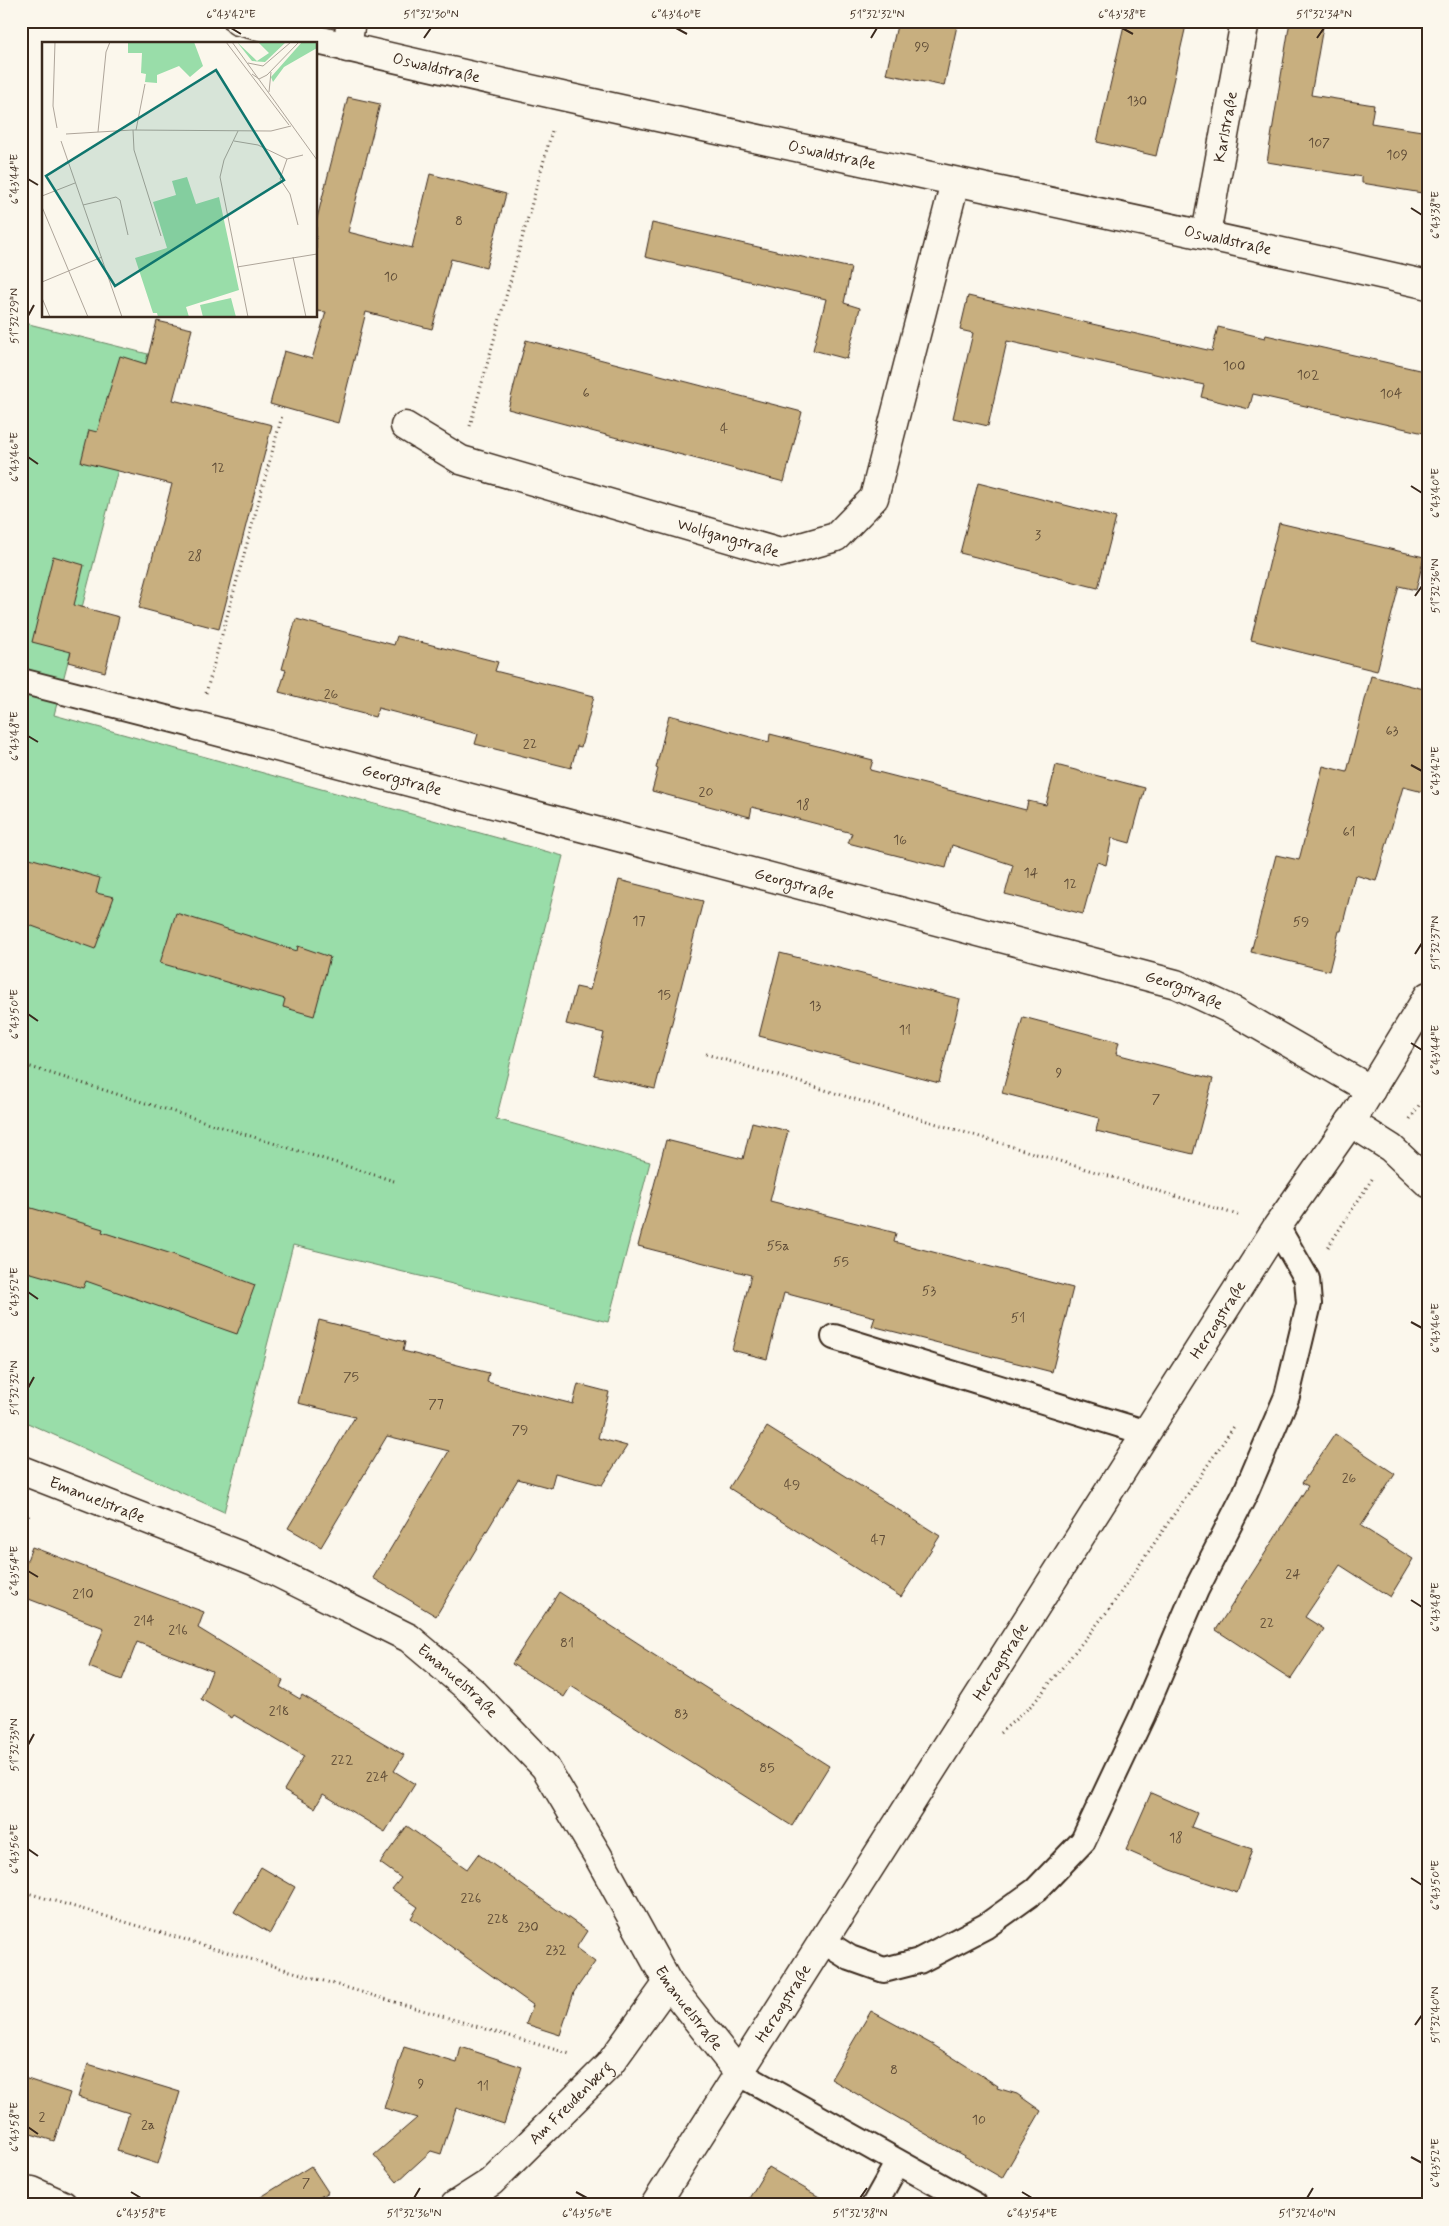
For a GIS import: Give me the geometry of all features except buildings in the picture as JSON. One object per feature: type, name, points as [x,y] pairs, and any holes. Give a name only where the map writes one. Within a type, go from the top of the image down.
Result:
[{"type":"street","name":"Oswaldstraße","points":[[238,21],[347,48],[955,182],[1206,234],[1428,285]]},
{"type":"street","points":[[347,48],[351,21]]},
{"type":"street","name":"Karlstraße","points":[[1206,234],[1245,21]]},
{"type":"street","name":"Wolfgangstraße","points":[[405,426],[461,460],[780,553],[836,536],[874,498],[955,182]]},
{"type":"street","name":"Georgstraße","points":[[197,726],[1176,984],[1234,1011],[1371,1090]]},
{"type":"street","name":"Herzogstraße","points":[[655,2205],[1147,1432],[1278,1228],[1371,1090],[1428,996]]},
{"type":"street","points":[[1350,1122],[1392,1148],[1428,1183]]},
{"type":"street","name":"Emanuelstraße","points":[[21,1470],[254,1561],[409,1638],[474,1693],[545,1767],[598,1856],[668,1983],[739,2073]]},
{"type":"street","name":"Am Freudenberg","points":[[455,2205],[491,2182],[609,2065],[668,1983]]},
{"type":"street","points":[[21,2190],[32,2190],[62,2205]]},
{"type":"lane","points":[[21,681],[197,726]]},
{"type":"lane","points":[[822,1941],[850,1958],[884,1970],[919,1961],[986,1926],[1036,1890],[1083,1841],[1144,1714],[1196,1590],[1245,1494],[1287,1396],[1309,1304],[1307,1279],[1278,1228]]},
{"type":"lane","points":[[834,1337],[1147,1432]]},
{"type":"lane","points":[[739,2073],[975,2205]]},
{"type":"lane","points":[[874,2205],[898,2162]]},
{"type":"path","points":[[461,460],[562,95]]},
{"type":"path","points":[[197,726],[282,416]]},
{"type":"path","points":[[706,1054],[1278,1228]]},
{"type":"path","points":[[21,1064],[394,1181]]},
{"type":"path","points":[[1307,1279],[1428,1092]]},
{"type":"path","points":[[998,1734],[1033,1704],[1110,1608],[1238,1421]]},
{"type":"path","points":[[21,1891],[609,2065]]},
{"type":"green space","points":[[21,322],[148,354],[54,715],[563,856],[496,1119],[650,1162],[608,1322],[293,1245],[224,1512],[21,1420]]}]
